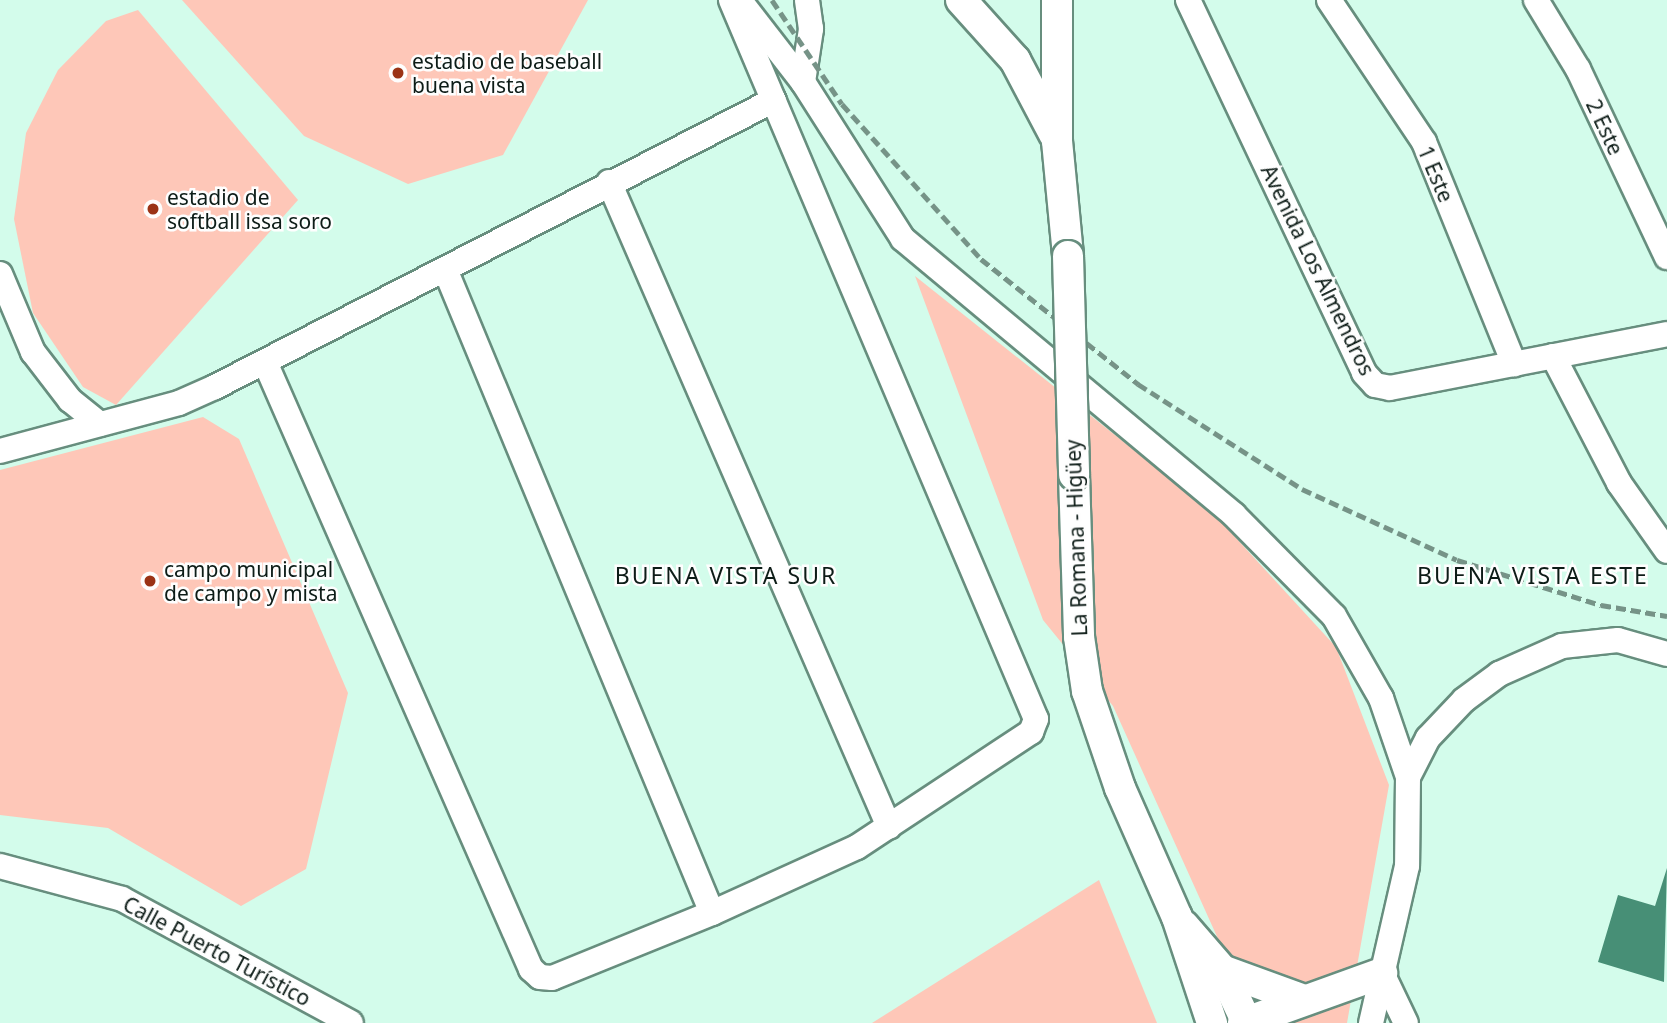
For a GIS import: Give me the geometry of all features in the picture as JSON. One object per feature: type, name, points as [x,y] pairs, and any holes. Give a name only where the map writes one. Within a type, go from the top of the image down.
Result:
[{"type":"main road","name":"La Romana - Higüey","points":[[961,0],[1015,60],[1057,141]]},
{"type":"main road","name":"La Romana - Higüey","points":[[1057,0],[1057,141],[1068,256],[1079,637],[1087,691],[1121,788],[1177,918],[1212,1023]]},
{"type":"main road","name":"La Romana - Higüey","points":[[1177,918],[1222,970],[1245,1023]]},
{"type":"main road","points":[[1222,970],[1304,1000]]},
{"type":"main road","points":[[1245,1023],[1382,973]]},
{"type":"street","points":[[265,362],[531,969],[552,978],[712,913],[889,827],[1031,732],[1036,719],[731,0]]},
{"type":"street","points":[[739,0],[803,82],[903,239],[1234,516],[1334,616],[1381,698],[1408,777],[1407,866],[1371,1023]]},
{"type":"street","points":[[803,82],[811,29],[807,0]]},
{"type":"street","name":"Avenida Los Almendros","points":[[1188,0],[1364,373],[1375,384],[1390,388],[1667,334]]},
{"type":"street","name":"1 Este","points":[[1329,0],[1424,142],[1514,364]]},
{"type":"street","name":"2 Este","points":[[1536,0],[1578,69],[1667,257]]},
{"type":"street","points":[[0,451],[179,403],[265,362],[609,182],[774,100]]},
{"type":"street","points":[[609,182],[889,827]]},
{"type":"street","points":[[445,269],[712,913]]},
{"type":"street","points":[[0,274],[33,352],[70,400],[100,424]]},
{"type":"street","points":[[1553,356],[1619,483],[1667,551]]},
{"type":"street","points":[[1408,777],[1428,738],[1464,700],[1499,674],[1562,646],[1618,640],[1667,654]]},
{"type":"street","name":"Calle Puerto Turístico","points":[[0,866],[122,899],[351,1023]]},
{"type":"street","points":[[1382,973],[1406,1023]]},
{"type":"shaded area","name":"estadio de baseball buena vista","points":[[182,0],[588,0],[503,155],[408,184],[304,136]]},
{"type":"shaded area","name":"estadio de softball issa soro","points":[[138,10],[298,200],[116,405],[83,387],[33,313],[14,219],[26,133],[58,70],[106,21]]},
{"type":"shaded area","points":[[915,276],[1213,513],[1336,647],[1389,785],[1347,1023],[1256,1023],[1113,706],[1043,620]]},
{"type":"shaded area","name":"campo municipal de campo y mista","points":[[203,417],[239,439],[348,693],[306,869],[241,906],[108,828],[0,815],[0,470]]},
{"type":"shaded area","points":[[1099,880],[1157,1023],[872,1023]]},
{"type":"building","points":[[1667,868],[1664,982],[1598,962],[1618,895],[1655,906]]},
{"type":"railway","points":[[772,0],[842,104],[981,259],[1138,384],[1302,489],[1457,560],[1601,605],[1667,616]]},
{"type":"place","name":"estadio de baseball buena vista","points":[[398,73]]},
{"type":"place","name":"estadio de softball issa soro","points":[[153,209]]},
{"type":"place","name":"campo municipal de campo y mista","points":[[150,581]]},
{"type":"district","name":"BUENA VISTA SUR","points":[[726,575]]},
{"type":"district","name":"BUENA VISTA ESTE","points":[[1533,575]]}]
